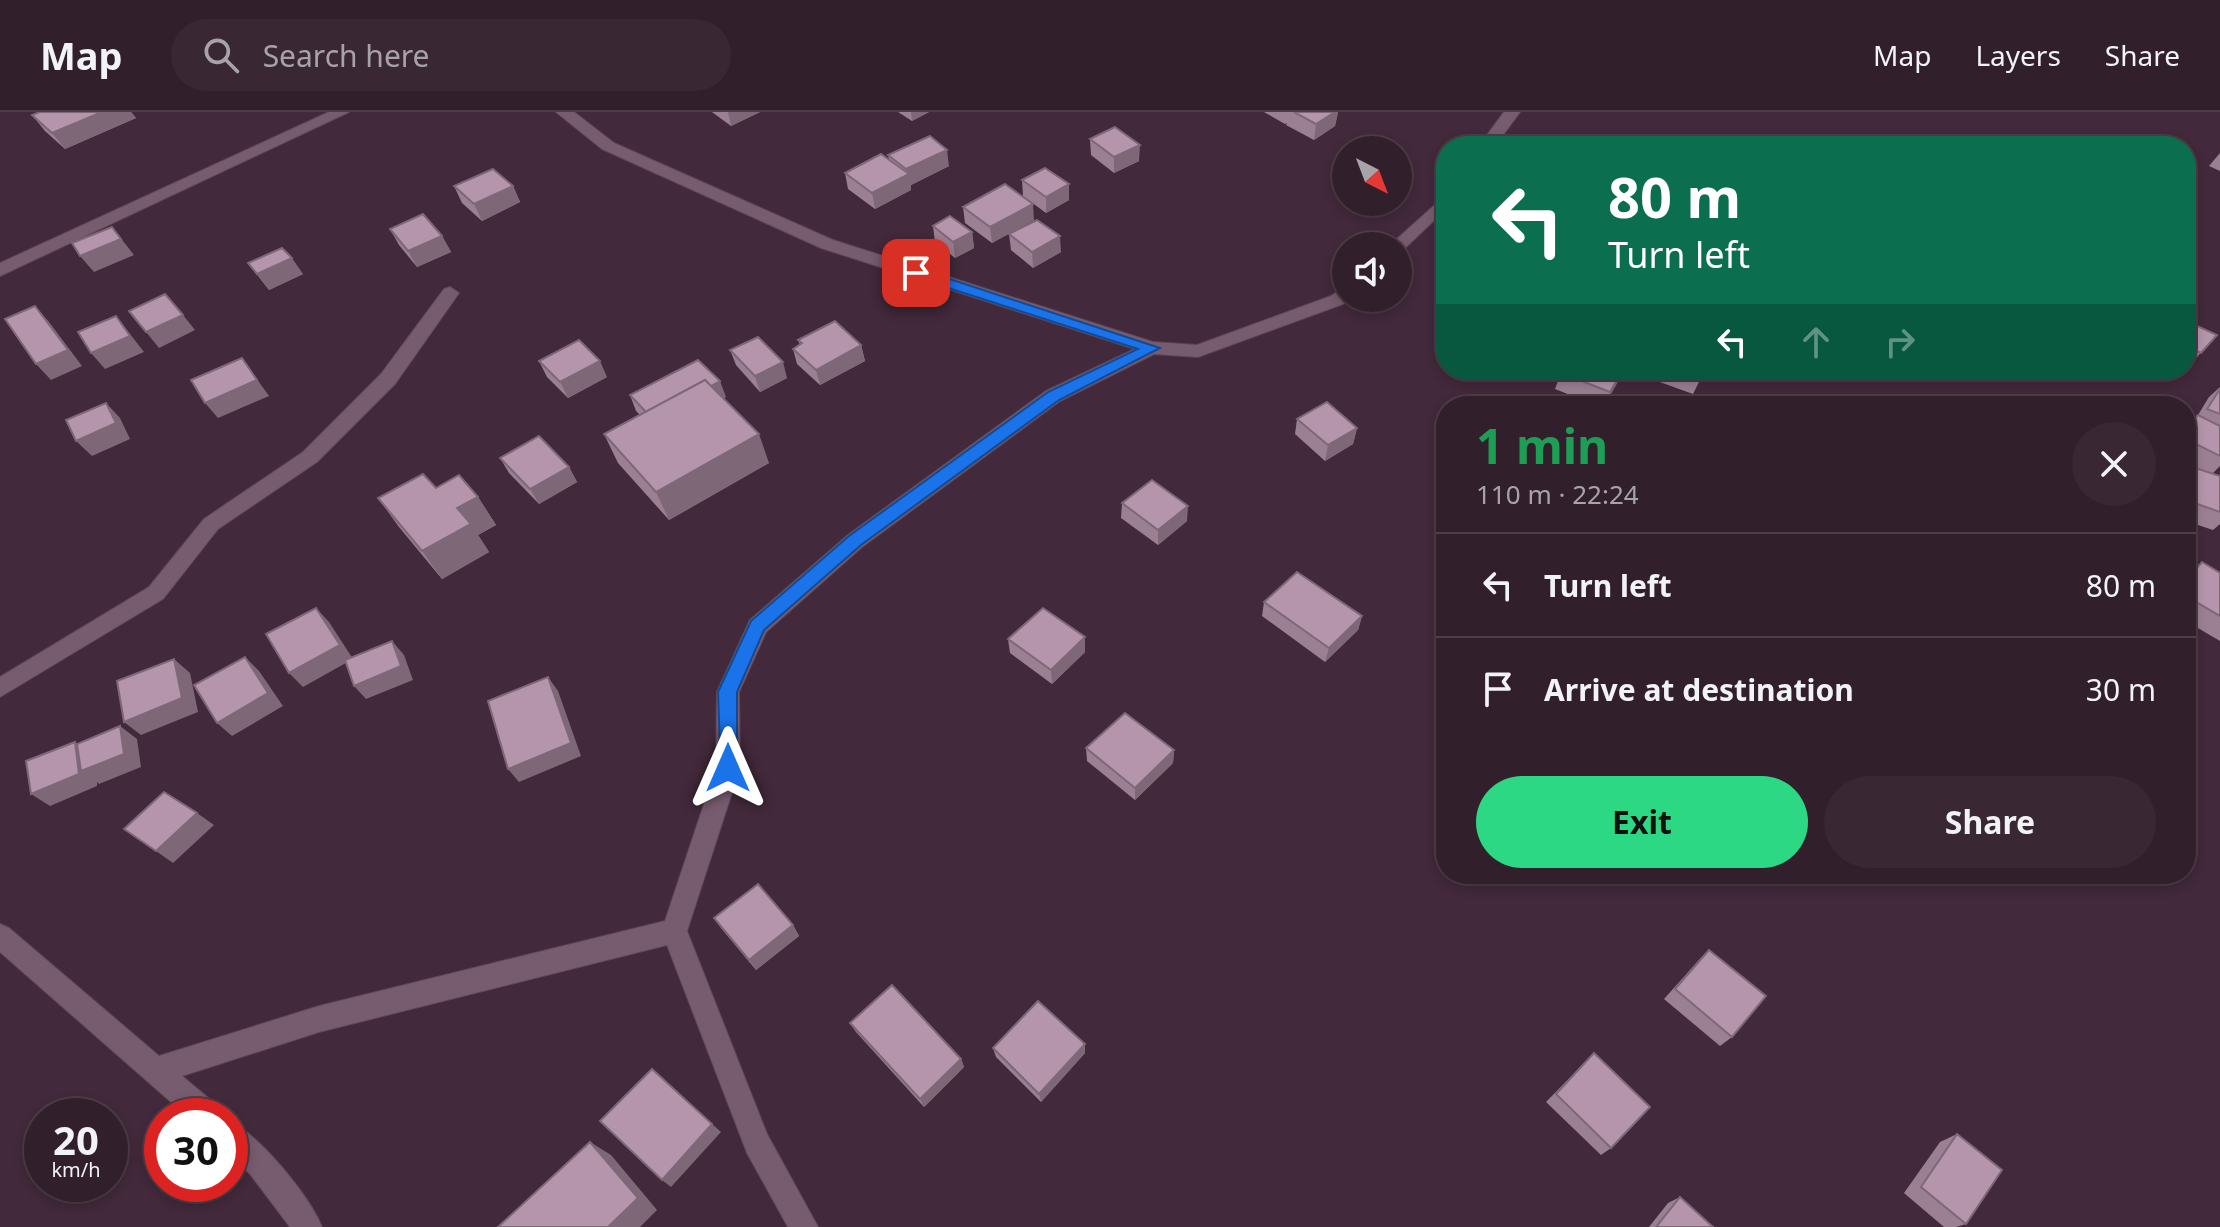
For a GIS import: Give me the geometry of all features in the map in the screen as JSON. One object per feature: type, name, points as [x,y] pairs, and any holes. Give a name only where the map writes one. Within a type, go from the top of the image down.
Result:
[{"type":"street","points":[[0,270],[341,112]]},
{"type":"street","points":[[564,112],[608,146],[827,244],[1152,348],[1198,351],[1332,302]]},
{"type":"street","points":[[1494,136],[1512,112]]},
{"type":"street","points":[[1412,232],[1436,209]]},
{"type":"street","points":[[0,688],[156,593],[211,524],[310,457],[388,379],[450,293]]},
{"type":"street","points":[[804,1227],[757,1143],[674,931],[728,768],[728,692],[758,626],[855,541],[1053,396],[1152,348]]},
{"type":"street","points":[[158,1070],[319,1019],[674,931]]},
{"type":"street","points":[[0,936],[188,1098]]},
{"type":"street","points":[[248,1153],[308,1227]]},
{"type":"building","points":[[40,112],[102,112],[52,133],[32,115]]},
{"type":"building","points":[[1294,112],[1335,112],[1316,124]]},
{"type":"building","points":[[1115,127],[1140,145],[1114,157],[1090,139]]},
{"type":"building","points":[[930,136],[947,150],[906,169],[888,155]]},
{"type":"building","points":[[881,154],[909,174],[872,193],[845,173]]},
{"type":"building","points":[[1045,168],[1069,184],[1046,197],[1022,180]]},
{"type":"building","points":[[493,169],[513,186],[474,204],[454,186]]},
{"type":"building","points":[[1005,184],[1033,204],[990,227],[963,207]]},
{"type":"building","points":[[423,214],[442,236],[408,251],[390,229]]},
{"type":"building","points":[[950,216],[972,232],[953,242],[933,226]]},
{"type":"building","points":[[1037,220],[1060,236],[1032,252],[1009,234]]},
{"type":"building","points":[[112,227],[121,239],[80,256],[72,243]]},
{"type":"building","points":[[282,248],[292,258],[257,274],[248,263]]},
{"type":"building","points":[[165,294],[183,315],[146,332],[129,311]]},
{"type":"building","points":[[35,306],[68,350],[36,364],[5,319]]},
{"type":"building","points":[[116,316],[130,336],[91,353],[78,332]]},
{"type":"building","points":[[835,321],[861,345],[816,370],[793,349],[802,343],[798,340]]},
{"type":"building","points":[[2196,326],[2217,335],[2201,353],[2196,351]]},
{"type":"building","points":[[758,337],[783,362],[755,376],[730,350]]},
{"type":"building","points":[[579,340],[600,361],[560,382],[539,361]]},
{"type":"building","points":[[242,358],[257,380],[205,403],[191,380]]},
{"type":"building","points":[[698,360],[720,381],[711,386],[705,380],[646,412],[630,395]]},
{"type":"building","points":[[705,380],[759,434],[656,492],[604,434]]},
{"type":"building","points":[[1579,380],[1617,380],[1610,392]]},
{"type":"building","points":[[2220,389],[2220,414],[2207,409]]},
{"type":"building","points":[[1327,402],[1357,428],[1328,445],[1297,419]]},
{"type":"building","points":[[106,403],[116,423],[76,441],[66,420]]},
{"type":"building","points":[[2198,415],[2220,426],[2220,456],[2196,444]]},
{"type":"building","points":[[539,436],[569,467],[530,489],[500,458]]},
{"type":"building","points":[[2196,468],[2220,476],[2220,512],[2196,504]]},
{"type":"building","points":[[423,474],[436,488],[459,475],[478,497],[457,508],[471,524],[422,551],[378,498]]},
{"type":"building","points":[[1152,480],[1188,506],[1158,530],[1122,503]]},
{"type":"building","points":[[2202,562],[2220,573],[2220,616],[2196,602],[2196,569]]},
{"type":"building","points":[[1297,572],[1362,616],[1329,648],[1264,602]]},
{"type":"building","points":[[316,608],[340,645],[289,673],[266,634]]},
{"type":"building","points":[[1043,608],[1085,637],[1051,670],[1008,639]]},
{"type":"building","points":[[392,641],[401,666],[354,686],[345,660]]},
{"type":"building","points":[[245,657],[268,693],[217,723],[194,685]]},
{"type":"building","points":[[174,659],[182,698],[124,722],[117,681]]},
{"type":"building","points":[[548,677],[571,743],[508,769],[488,701]]},
{"type":"building","points":[[1125,713],[1174,750],[1135,788],[1086,748]]},
{"type":"building","points":[[120,726],[124,754],[81,771],[77,744]]},
{"type":"building","points":[[75,742],[79,774],[31,794],[26,761]]},
{"type":"building","points":[[164,792],[197,813],[156,851],[124,829]]},
{"type":"building","points":[[758,884],[793,925],[749,960],[714,918]]},
{"type":"building","points":[[1709,950],[1766,996],[1732,1037],[1675,989]]},
{"type":"building","points":[[892,985],[961,1059],[920,1099],[850,1023]]},
{"type":"building","points":[[1038,1001],[1085,1044],[1039,1094],[993,1048]]},
{"type":"building","points":[[1594,1053],[1650,1107],[1611,1148],[1556,1094]]},
{"type":"building","points":[[652,1069],[712,1124],[662,1180],[600,1121]]},
{"type":"building","points":[[1957,1134],[2002,1170],[1966,1224],[1921,1187]]},
{"type":"building","points":[[590,1142],[638,1198],[608,1227],[498,1227]]},
{"type":"building","points":[[1680,1197],[1713,1227],[1656,1227]]},
{"type":"route","points":[[728,768],[728,692],[758,626],[855,541],[1053,396],[1152,348],[916,273]]}]
